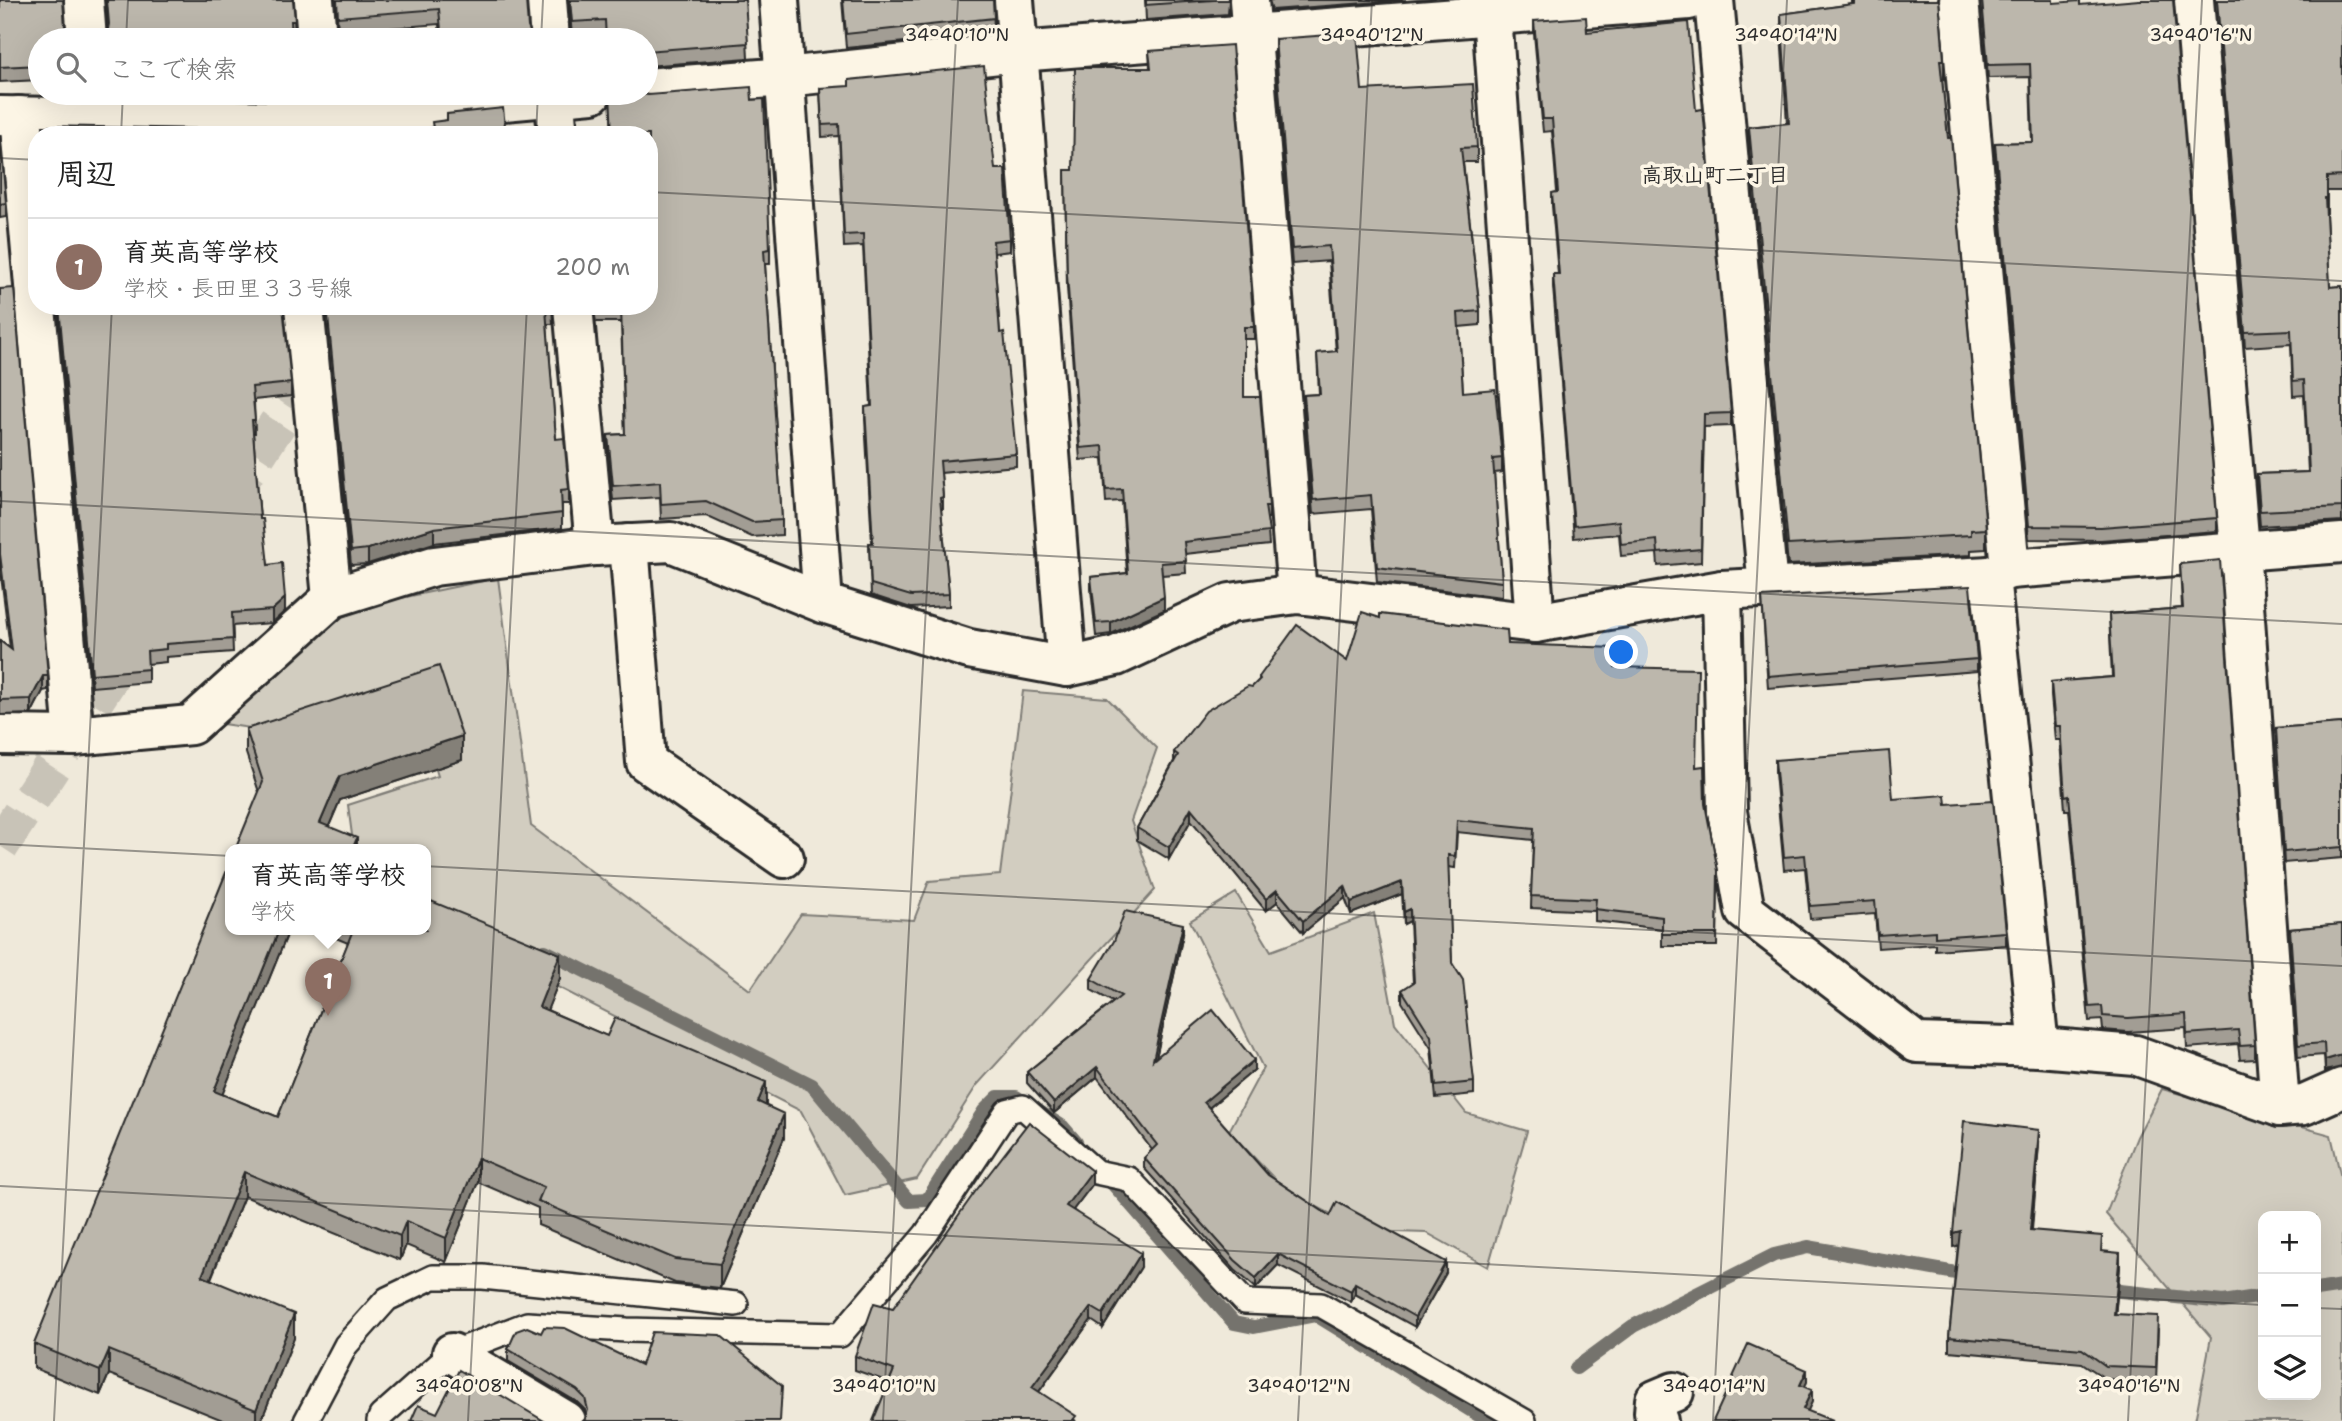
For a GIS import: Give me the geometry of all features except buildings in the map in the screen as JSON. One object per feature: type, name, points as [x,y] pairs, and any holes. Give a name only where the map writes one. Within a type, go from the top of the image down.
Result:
[{"type":"street","points":[[84,0],[87,28]]},
{"type":"street","points":[[314,0],[316,28]]},
{"type":"street","points":[[547,0],[549,28]]},
{"type":"street","points":[[779,0],[823,603]]},
{"type":"street","points":[[1014,0],[1067,667]]},
{"type":"street","points":[[658,87],[1018,52],[1250,17],[1689,0]]},
{"type":"street","points":[[1714,0],[1768,588]]},
{"type":"street","points":[[1959,0],[2000,573],[2039,1047]]},
{"type":"street","points":[[2194,0],[2240,550],[2280,1107]]},
{"type":"street","points":[[1491,7],[1535,624]]},
{"type":"street","points":[[1250,17],[1297,594]]},
{"type":"street","points":[[28,297],[9,116],[94,105],[304,117],[434,105]]},
{"type":"street","points":[[555,105],[557,126]]},
{"type":"street","points":[[30,315],[74,736]]},
{"type":"street","points":[[305,315],[332,598]]},
{"type":"street","points":[[574,315],[646,762],[784,858]]},
{"type":"street","points":[[0,735],[74,736],[191,724],[332,598],[434,566],[612,545],[671,542],[823,603],[969,649],[1067,667],[1116,656],[1230,603],[1297,594],[1535,624],[1722,590],[2000,573],[2342,543]]},
{"type":"street","points":[[1722,590],[1727,812],[1745,912],[1917,1043],[2039,1047],[2135,1055],[2280,1107],[2304,1105],[2342,1088]]},
{"type":"street","points":[[452,1353],[566,1421]]},
{"type":"lane","points":[[379,1421],[381,1416],[452,1353],[527,1324],[627,1330],[840,1335],[926,1234],[1007,1111],[1023,1107],[1096,1172],[1129,1179],[1244,1302],[1321,1305],[1524,1421]]},
{"type":"lane","points":[[306,1421],[346,1345],[387,1299],[433,1277],[484,1277],[736,1304]]},
{"type":"shaded area","points":[[498,578],[531,826],[750,990],[801,914],[914,920],[929,881],[1000,875],[1023,691],[1107,698],[1157,748],[1131,821],[1155,890],[977,1085],[917,1179],[845,1195],[801,1111],[431,923],[431,844],[353,844],[348,805],[438,776],[408,681],[271,731],[209,722],[338,611]]},
{"type":"shaded area","points":[[1236,893],[1271,951],[1374,913],[1395,1023],[1466,1113],[1527,1131],[1488,1267],[1427,1233],[1363,1231],[1285,1190],[1229,1131],[1263,1068],[1190,921]]},
{"type":"shaded area","points":[[2162,1089],[2331,1135],[2342,1182],[2342,1421],[2195,1421],[2211,1337],[2106,1214],[2137,1137]]},
{"type":"waterway","points":[[545,951],[812,1085],[909,1201],[927,1200],[984,1111],[998,1097],[1016,1097],[1063,1127],[1076,1142]]},
{"type":"waterway","points":[[1105,1175],[1234,1323],[1254,1327],[1316,1315],[1488,1421]]},
{"type":"waterway","points":[[1576,1368],[1633,1326],[1774,1255],[1808,1247],[1973,1276]]},
{"type":"waterway","points":[[2321,1289],[2342,1286]]},
{"type":"waterway","points":[[2101,1289],[2223,1302],[2258,1297]]},
{"type":"tunnel","points":[[0,412],[66,315]]},
{"type":"tunnel","points":[[226,502],[352,315]]},
{"type":"tunnel","points":[[0,846],[133,642]]},
{"type":"place","name":"育英高等学校","points":[[328,1016]]},
{"type":"district","name":"高取山町二丁目","points":[[1715,175]]}]
